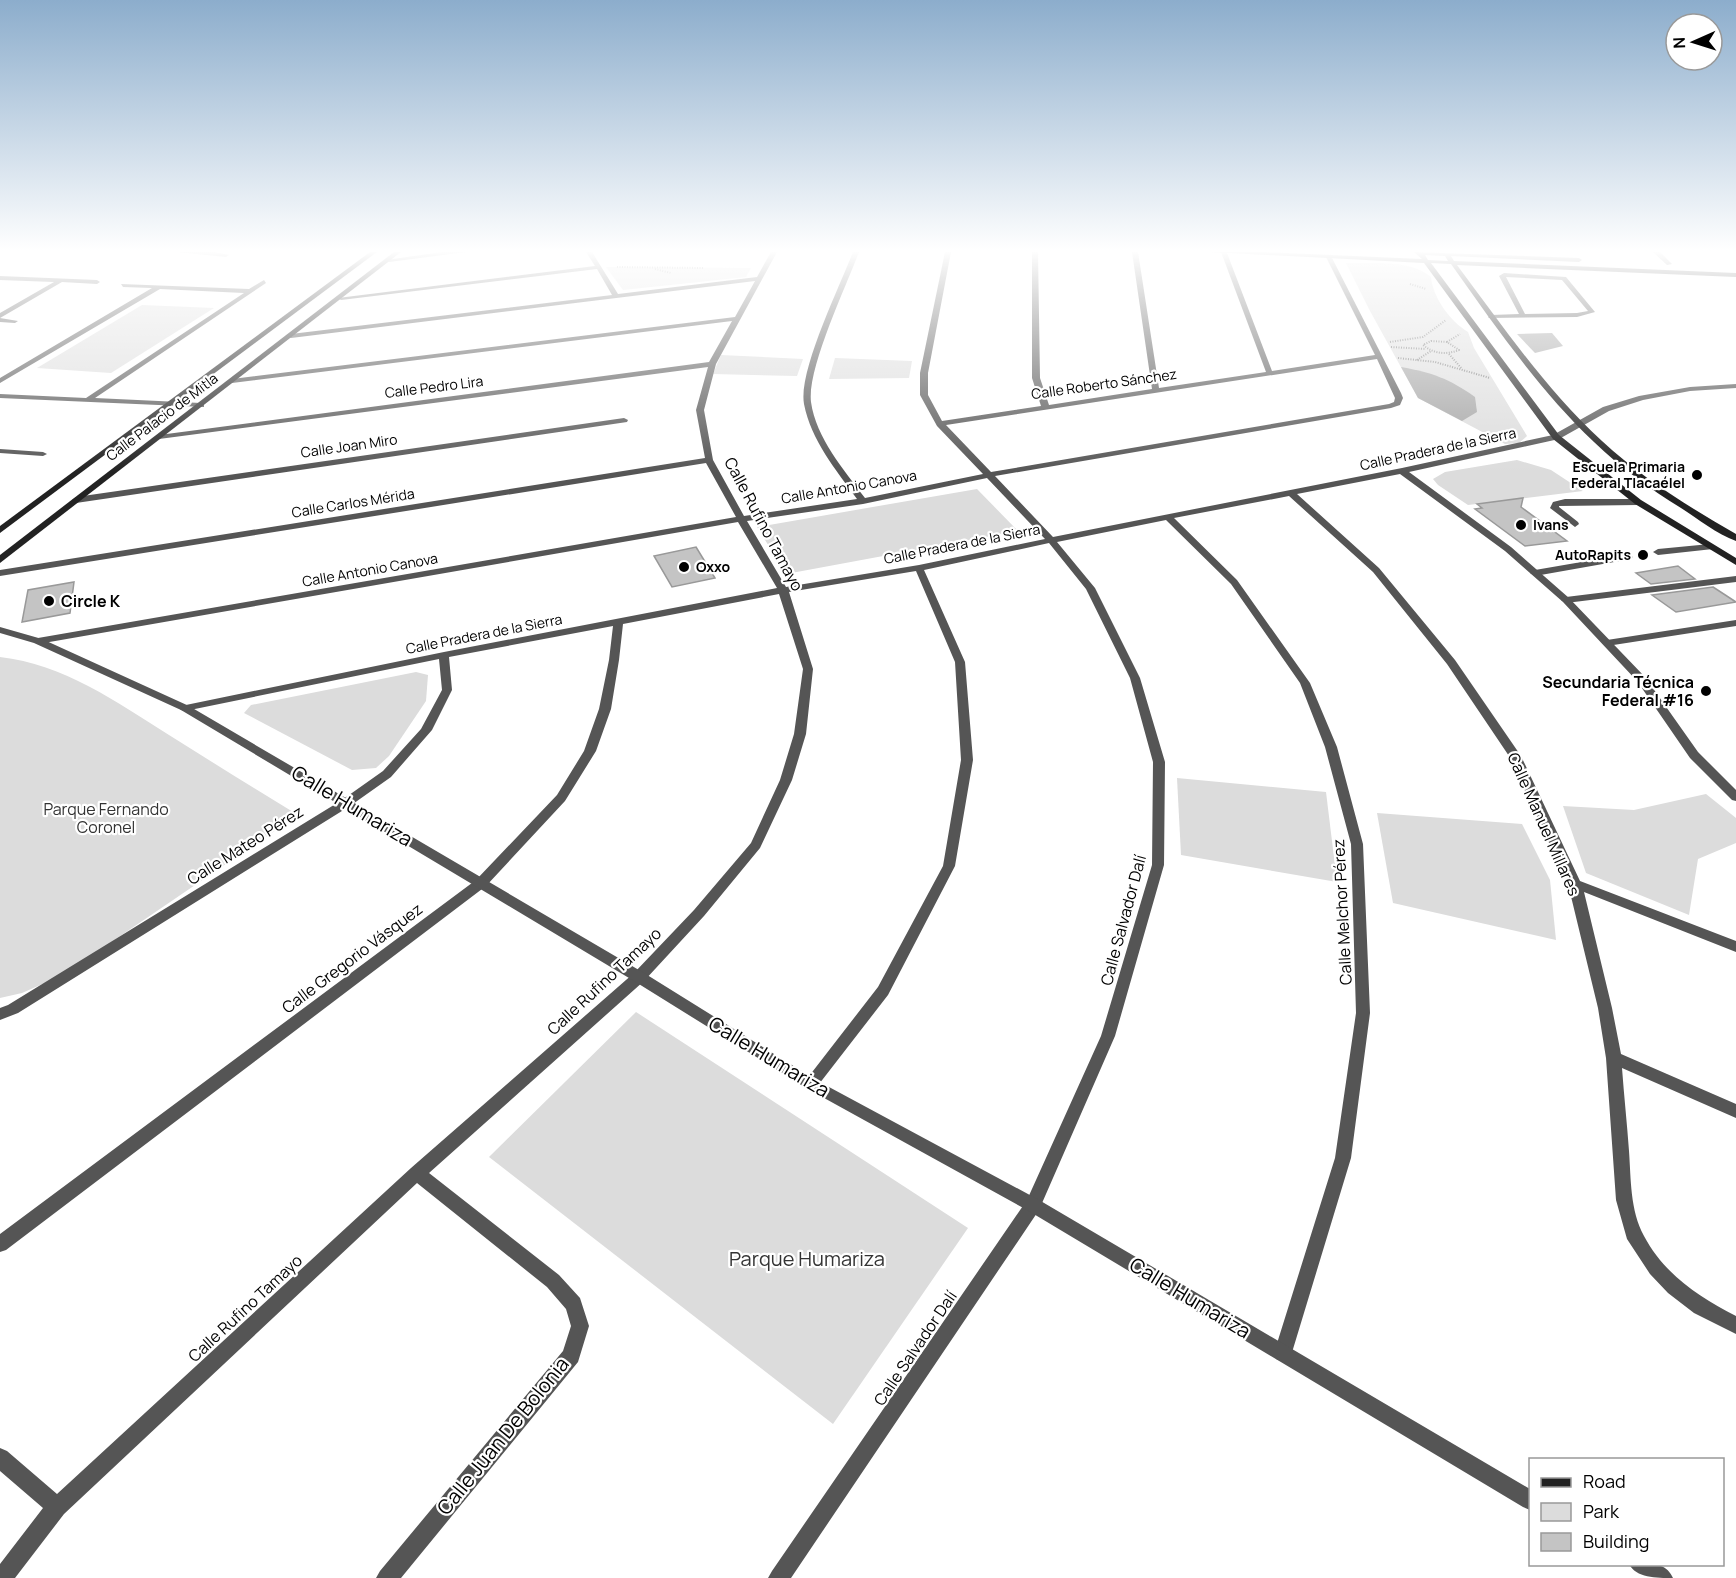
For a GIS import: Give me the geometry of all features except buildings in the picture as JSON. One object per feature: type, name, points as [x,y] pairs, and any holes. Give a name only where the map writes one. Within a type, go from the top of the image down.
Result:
[{"type":"main road","name":"Calle Palacio de Mitla","points":[[0,530],[275,326]]},
{"type":"main road","name":"Calle Palacio de Mitla","points":[[0,560],[305,326]]},
{"type":"main road","points":[[1473,326],[1556,437],[1638,502],[1736,562]]},
{"type":"main road","points":[[1498,326],[1581,425],[1608,450],[1672,500],[1736,538]]},
{"type":"street","points":[[0,381],[93,326]]},
{"type":"street","points":[[87,400],[199,326]]},
{"type":"street","points":[[291,336],[378,326]]},
{"type":"street","points":[[232,381],[682,326]]},
{"type":"street","name":"Calle Rufino Tamayo","points":[[2,1578],[57,1507],[417,1173],[639,977],[699,913],[756,845],[786,780],[800,734],[808,669],[783,590],[709,460],[700,410],[712,364],[732,326]]},
{"type":"street","points":[[828,326],[812,367],[807,399],[814,424],[828,452],[863,501]]},
{"type":"street","name":"Calle Salvador Dalí","points":[[779,1578],[1032,1205],[1108,1035],[1158,865],[1159,762],[1135,678],[1090,588],[1051,540],[940,424],[924,394],[924,373],[933,326]]},
{"type":"street","points":[[1036,326],[1036,378],[1045,406]]},
{"type":"street","points":[[1146,326],[1156,390]]},
{"type":"street","points":[[1251,326],[1269,374]]},
{"type":"street","name":"Calle Antonio Canova","points":[[38,641],[741,519],[863,501],[989,475],[1380,410],[1397,403],[1399,398],[1363,326]]},
{"type":"street","name":"Calle Roberto Sánchez","points":[[940,424],[1045,406],[1379,357]]},
{"type":"street","name":"Calle Pedro Lira","points":[[159,437],[712,364]]},
{"type":"street","name":"Calle Pradera de la Sierra","points":[[185,708],[444,655],[783,590],[919,568],[1292,494],[1556,437],[1606,409],[1642,398],[1690,390],[1736,386]]},
{"type":"street","points":[[0,396],[201,405]]},
{"type":"street","name":"Calle Joan Miro","points":[[76,500],[624,420]]},
{"type":"street","points":[[0,451],[44,454]]},
{"type":"street","points":[[0,461],[14,452]]},
{"type":"street","name":"Calle Carlos Mérida","points":[[0,573],[709,460]]},
{"type":"street","points":[[1402,471],[1508,549],[1566,600],[1641,679],[1694,755],[1736,797]]},
{"type":"street","name":"Calle Manuel Millares","points":[[1292,494],[1376,570],[1451,662],[1515,756],[1575,884],[1605,1008],[1614,1058],[1624,1200],[1636,1239],[1656,1268],[1674,1287],[1700,1307],[1736,1325]]},
{"type":"street","points":[[1575,524],[1554,508],[1556,504],[1638,502]]},
{"type":"street","name":"Calle Melchor Pérez","points":[[1168,517],[1234,582],[1305,683],[1331,747],[1358,843],[1363,1013],[1343,1158],[1283,1353]]},
{"type":"street","points":[[1658,552],[1710,547]]},
{"type":"street","points":[[1535,573],[1628,557]]},
{"type":"street","points":[[811,1084],[883,991],[949,866],[966,760],[960,662],[919,568]]},
{"type":"street","points":[[1566,600],[1736,579]]},
{"type":"street","name":"Calle Gregorio Vásquez","points":[[0,1244],[481,883],[561,798],[590,751],[605,709],[618,622]]},
{"type":"street","points":[[1607,643],[1736,623]]},
{"type":"street","name":"Calle Humariza","points":[[0,630],[38,641],[185,708],[639,977],[811,1084],[1032,1205],[1529,1499]]},
{"type":"street","name":"Calle Mateo Pérez","points":[[0,1014],[13,1010],[346,803],[387,774],[426,730],[447,690],[444,655]]},
{"type":"street","points":[[1575,884],[1736,947]]},
{"type":"street","points":[[1614,1058],[1736,1110]]},
{"type":"street","name":"Calle Juan De Bolonia","points":[[387,1578],[571,1356],[580,1326],[574,1304],[553,1281],[417,1173]]},
{"type":"street","points":[[0,1458],[57,1507]]},
{"type":"street","points":[[1642,1566],[1662,1578]]},
{"type":"path","points":[[1372,344],[1423,337],[1438,326]]},
{"type":"path","points":[[1372,344],[1457,352],[1458,348],[1447,342],[1431,341],[1423,337]]},
{"type":"path","points":[[1427,349],[1423,345],[1431,341]]},
{"type":"path","points":[[1417,360],[1431,351]]},
{"type":"path","points":[[1449,353],[1463,370]]},
{"type":"path","points":[[1379,357],[1435,362],[1493,379],[1513,379]]},
{"type":"green space","points":[[108,326],[186,326],[111,373],[37,368]]},
{"type":"green space","points":[[1378,326],[1460,326],[1468,332],[1474,348],[1527,436],[1519,443],[1505,444],[1418,398]]},
{"type":"green space","points":[[721,355],[803,359],[797,376],[713,374]]},
{"type":"green space","points":[[835,358],[912,361],[909,378],[829,379]]},
{"type":"green space","points":[[1517,460],[1551,470],[1583,491],[1468,505],[1438,485],[1433,479],[1445,472]]},
{"type":"green space","points":[[977,489],[1018,531],[786,574],[757,527]]},
{"type":"green space","name":"Parque Fernando Coronel","points":[[0,657],[46,668],[89,686],[298,815],[63,975],[22,993],[0,998]]},
{"type":"green space","points":[[416,672],[428,675],[426,701],[389,756],[376,768],[352,770],[244,713],[251,705]]},
{"type":"green space","points":[[1177,778],[1326,792],[1337,882],[1181,855]]},
{"type":"green space","points":[[1706,794],[1736,818],[1736,843],[1698,859],[1689,915],[1586,873],[1563,806],[1634,810]]},
{"type":"green space","points":[[1377,813],[1522,824],[1550,880],[1556,940],[1393,903]]},
{"type":"green space","name":"Parque Humariza","points":[[636,1012],[968,1228],[833,1424],[489,1157]]},
{"type":"shaded area","points":[[1552,333],[1563,346],[1535,353],[1517,334]]},
{"type":"shaded area","points":[[1401,367],[1431,374],[1457,385],[1475,397],[1477,412],[1462,421],[1418,398]]},
{"type":"place","name":"Escuela Primaria Federal Tlacaélel","points":[[1697,475]]},
{"type":"place","name":"Ivans","points":[[1521,525]]},
{"type":"place","name":"AutoRapits","points":[[1643,555]]},
{"type":"place","name":"Oxxo","points":[[684,567]]},
{"type":"place","name":"Circle K","points":[[49,601]]},
{"type":"place","name":"Secundaria Técnica Federal #16","points":[[1706,691]]}]
